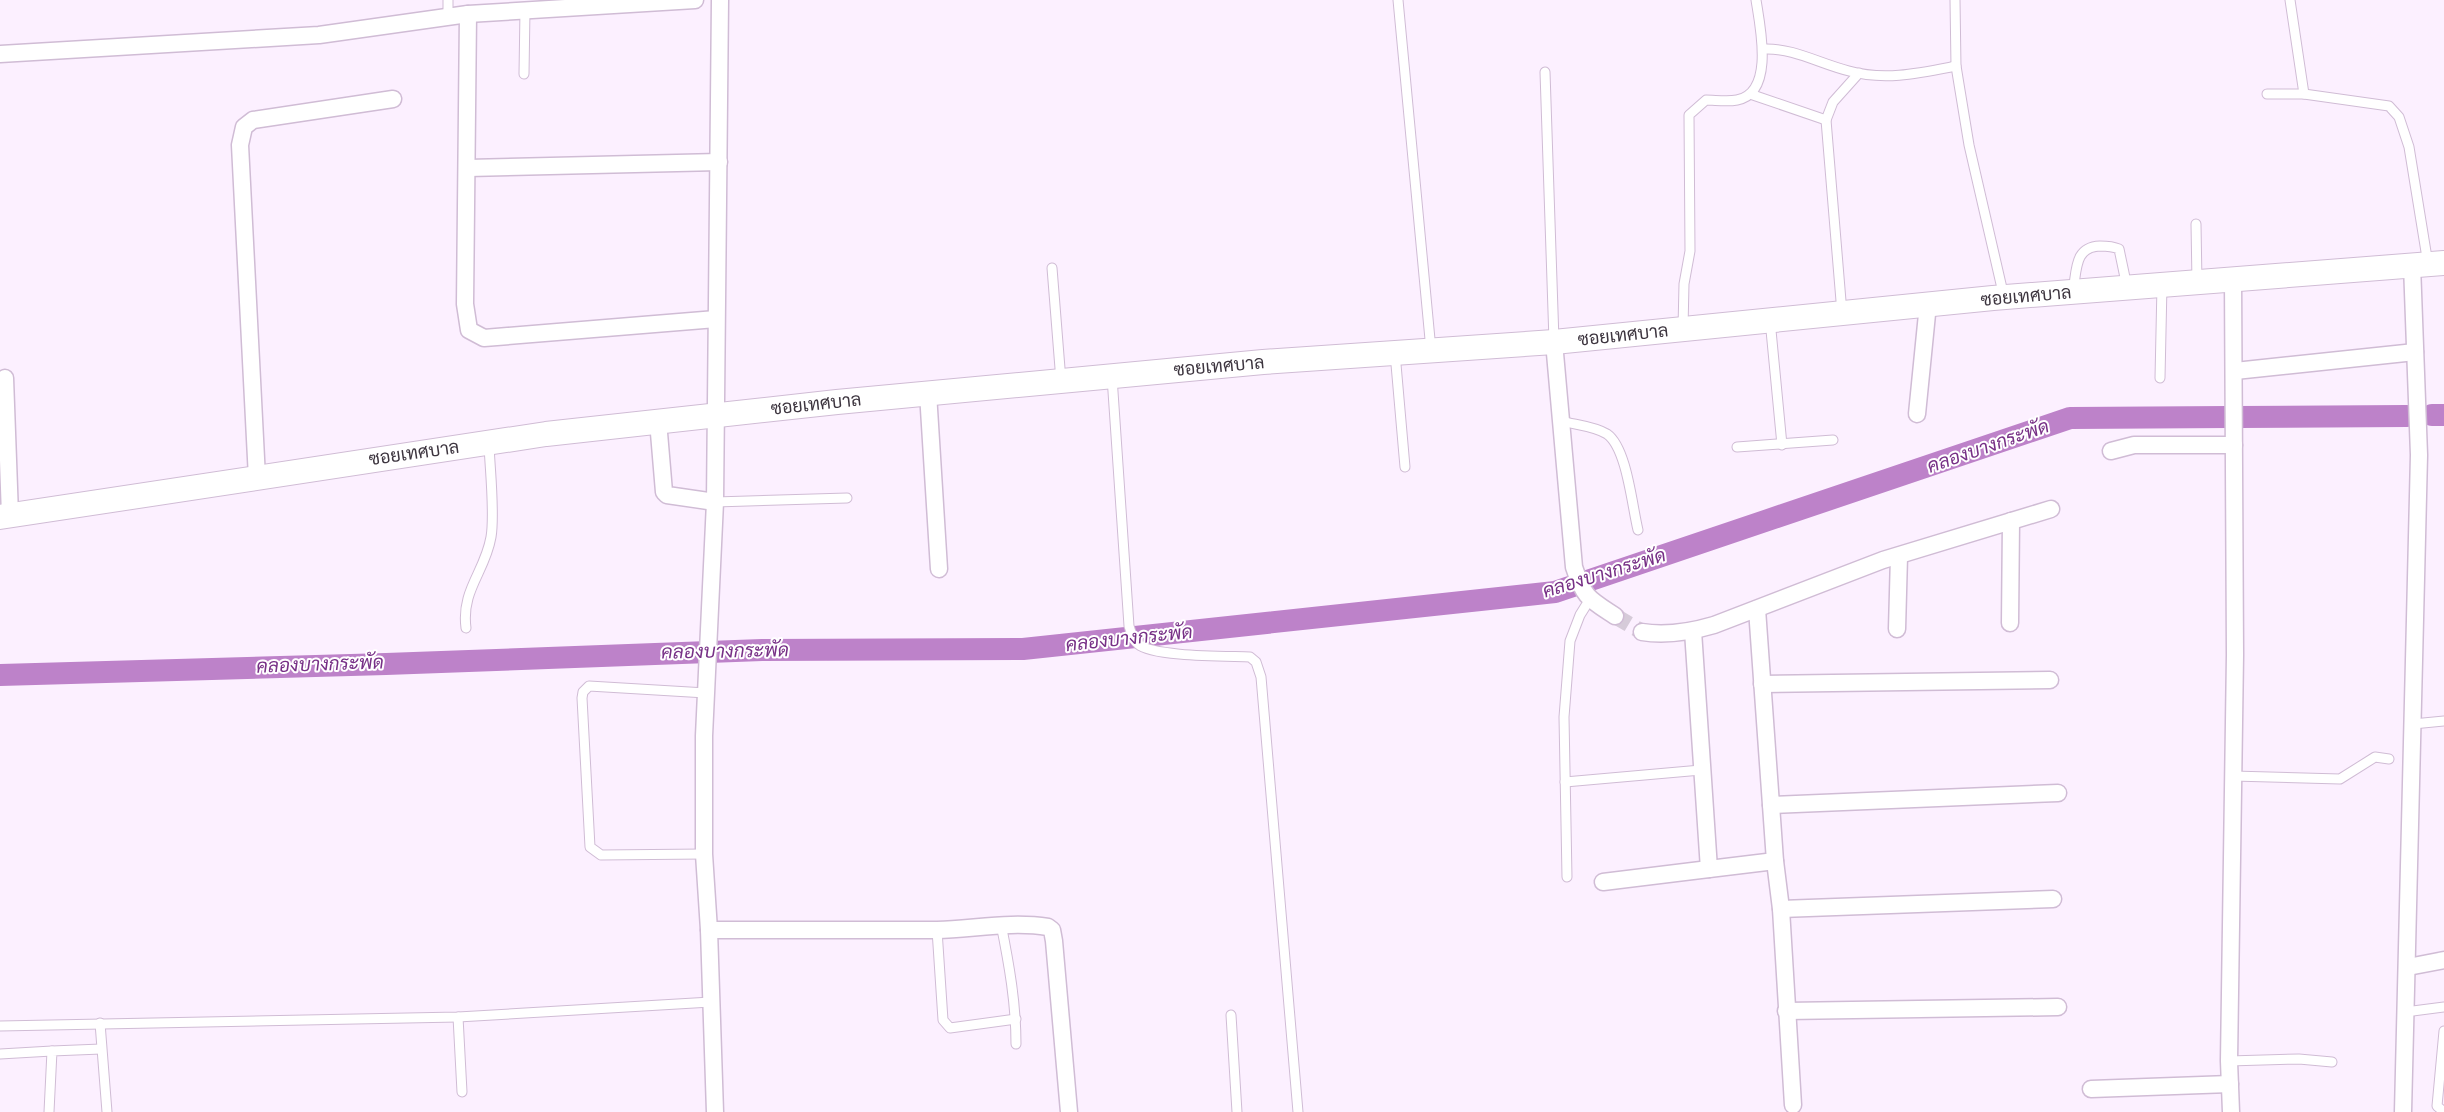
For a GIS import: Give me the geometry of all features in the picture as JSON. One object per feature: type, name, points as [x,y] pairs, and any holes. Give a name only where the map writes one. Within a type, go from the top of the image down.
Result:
[{"type":"street","points":[[0,54],[319,35],[468,14],[695,0]]},
{"type":"street","points":[[715,1112],[709,930],[704,854],[707,660],[715,502],[720,0]]},
{"type":"street","points":[[468,14],[466,316],[469,330],[484,338],[716,319]]},
{"type":"street","points":[[257,478],[240,145],[244,128],[253,120],[393,99]]},
{"type":"street","points":[[468,168],[719,162]]},
{"type":"street","points":[[2403,1112],[2419,455],[2415,352],[2428,264]]},
{"type":"street","name":"ซอยเทศบาล","points":[[5,516],[489,442],[715,415],[1112,376],[1554,342],[2004,297],[2428,264]]},
{"type":"street","points":[[2231,1112],[2235,371],[2233,280]]},
{"type":"street","points":[[1917,414],[1928,304]]},
{"type":"street","points":[[1554,342],[1574,567],[1585,594],[1616,616]]},
{"type":"street","points":[[2235,371],[2415,352]]},
{"type":"street","points":[[5,378],[5,516]]},
{"type":"street","points":[[928,393],[939,569]]},
{"type":"street","points":[[658,421],[664,492],[667,495],[715,502]]},
{"type":"street","points":[[2111,451],[2134,445],[2234,445]]},
{"type":"street","points":[[1642,632],[1659,635],[1693,631],[1899,556],[2051,509]]},
{"type":"street","points":[[2010,623],[2011,521]]},
{"type":"street","points":[[1897,629],[1899,556]]},
{"type":"street","points":[[1756,609],[1775,861],[1781,909],[1793,1105]]},
{"type":"street","points":[[1693,631],[1709,869]]},
{"type":"street","points":[[1762,684],[2050,680]]},
{"type":"street","points":[[1771,805],[2058,793]]},
{"type":"street","points":[[1604,882],[1775,861]]},
{"type":"street","points":[[1781,909],[2053,899]]},
{"type":"street","points":[[709,930],[937,930],[974,929],[1000,924],[1041,926],[1052,930],[1069,1112]]},
{"type":"street","points":[[2408,967],[2444,960]]},
{"type":"street","points":[[1786,1012],[2058,1007]]},
{"type":"street","points":[[2091,1089],[2230,1084]]},
{"type":"lane","points":[[448,0],[448,17]]},
{"type":"lane","points":[[1398,0],[1431,350]]},
{"type":"lane","points":[[1684,329],[1684,284],[1690,251],[1689,115],[1706,100],[1738,100],[1750,94],[1759,82],[1764,49],[1756,0]]},
{"type":"lane","points":[[1955,0],[1956,66],[1969,145],[2004,297]]},
{"type":"lane","points":[[2290,0],[2304,94]]},
{"type":"lane","points":[[524,74],[526,10]]},
{"type":"lane","points":[[1764,49],[1779,48],[1859,74],[1898,77],[1956,66]]},
{"type":"lane","points":[[1545,72],[1554,342]]},
{"type":"lane","points":[[1842,313],[1826,120],[1833,102],[1859,74]]},
{"type":"lane","points":[[1750,94],[1826,120]]},
{"type":"lane","points":[[2266,94],[2304,94],[2389,106],[2399,117],[2410,147],[2428,264]]},
{"type":"lane","points":[[2196,224],[2197,282]]},
{"type":"lane","points":[[2073,292],[2080,255],[2084,249],[2091,246],[2112,246],[2119,249],[2127,288]]},
{"type":"lane","points":[[1052,268],[1061,381]]},
{"type":"lane","points":[[2160,378],[2162,285]]},
{"type":"lane","points":[[1770,320],[1782,445]]},
{"type":"lane","points":[[1395,353],[1405,467]]},
{"type":"lane","points":[[1112,376],[1129,626],[1138,644],[1155,652],[1250,657],[1256,662],[1261,677],[1298,1112]]},
{"type":"lane","points":[[1561,421],[1598,430],[1608,435],[1617,444],[1626,471],[1638,530]]},
{"type":"lane","points":[[1737,447],[1834,440]]},
{"type":"lane","points":[[466,628],[464,611],[467,598],[488,552],[492,534],[489,442]]},
{"type":"lane","points":[[715,502],[847,498]]},
{"type":"lane","points":[[1567,877],[1564,718],[1570,641],[1585,594]]},
{"type":"lane","points":[[704,854],[601,855],[593,851],[590,847],[586,799],[582,698],[583,692],[590,686],[706,693]]},
{"type":"lane","points":[[2413,724],[2444,721]]},
{"type":"lane","points":[[2233,776],[2340,780],[2375,757],[2389,759]]},
{"type":"lane","points":[[1565,782],[1701,770]]},
{"type":"lane","points":[[1000,924],[1010,968],[1016,1020],[1016,1044]]},
{"type":"lane","points":[[937,930],[943,1020],[950,1028],[1016,1020]]},
{"type":"lane","points":[[0,1026],[100,1022],[458,1018],[711,1002]]},
{"type":"lane","points":[[2405,1012],[2444,1007]]},
{"type":"lane","points":[[1231,1015],[1237,1112]]},
{"type":"lane","points":[[458,1018],[462,1092]]},
{"type":"lane","points":[[100,1022],[107,1112]]},
{"type":"lane","points":[[2444,1031],[2437,1106],[2444,1112]]},
{"type":"lane","points":[[0,1054],[101,1049]]},
{"type":"lane","points":[[49,1112],[52,1051]]},
{"type":"lane","points":[[2230,1061],[2300,1059],[2332,1062]]},
{"type":"waterway","name":"คลองบางกระพัด","points":[[2432,415],[2444,415]]},
{"type":"waterway","name":"คลองบางกระพัด","points":[[2239,417],[2407,416]]},
{"type":"waterway","name":"คลองบางกระพัด","points":[[0,675],[386,664],[762,650],[1023,649],[1555,592],[2070,418],[2229,417]]},
{"type":"tunnel","points":[[1615,616],[1642,632]]}]
